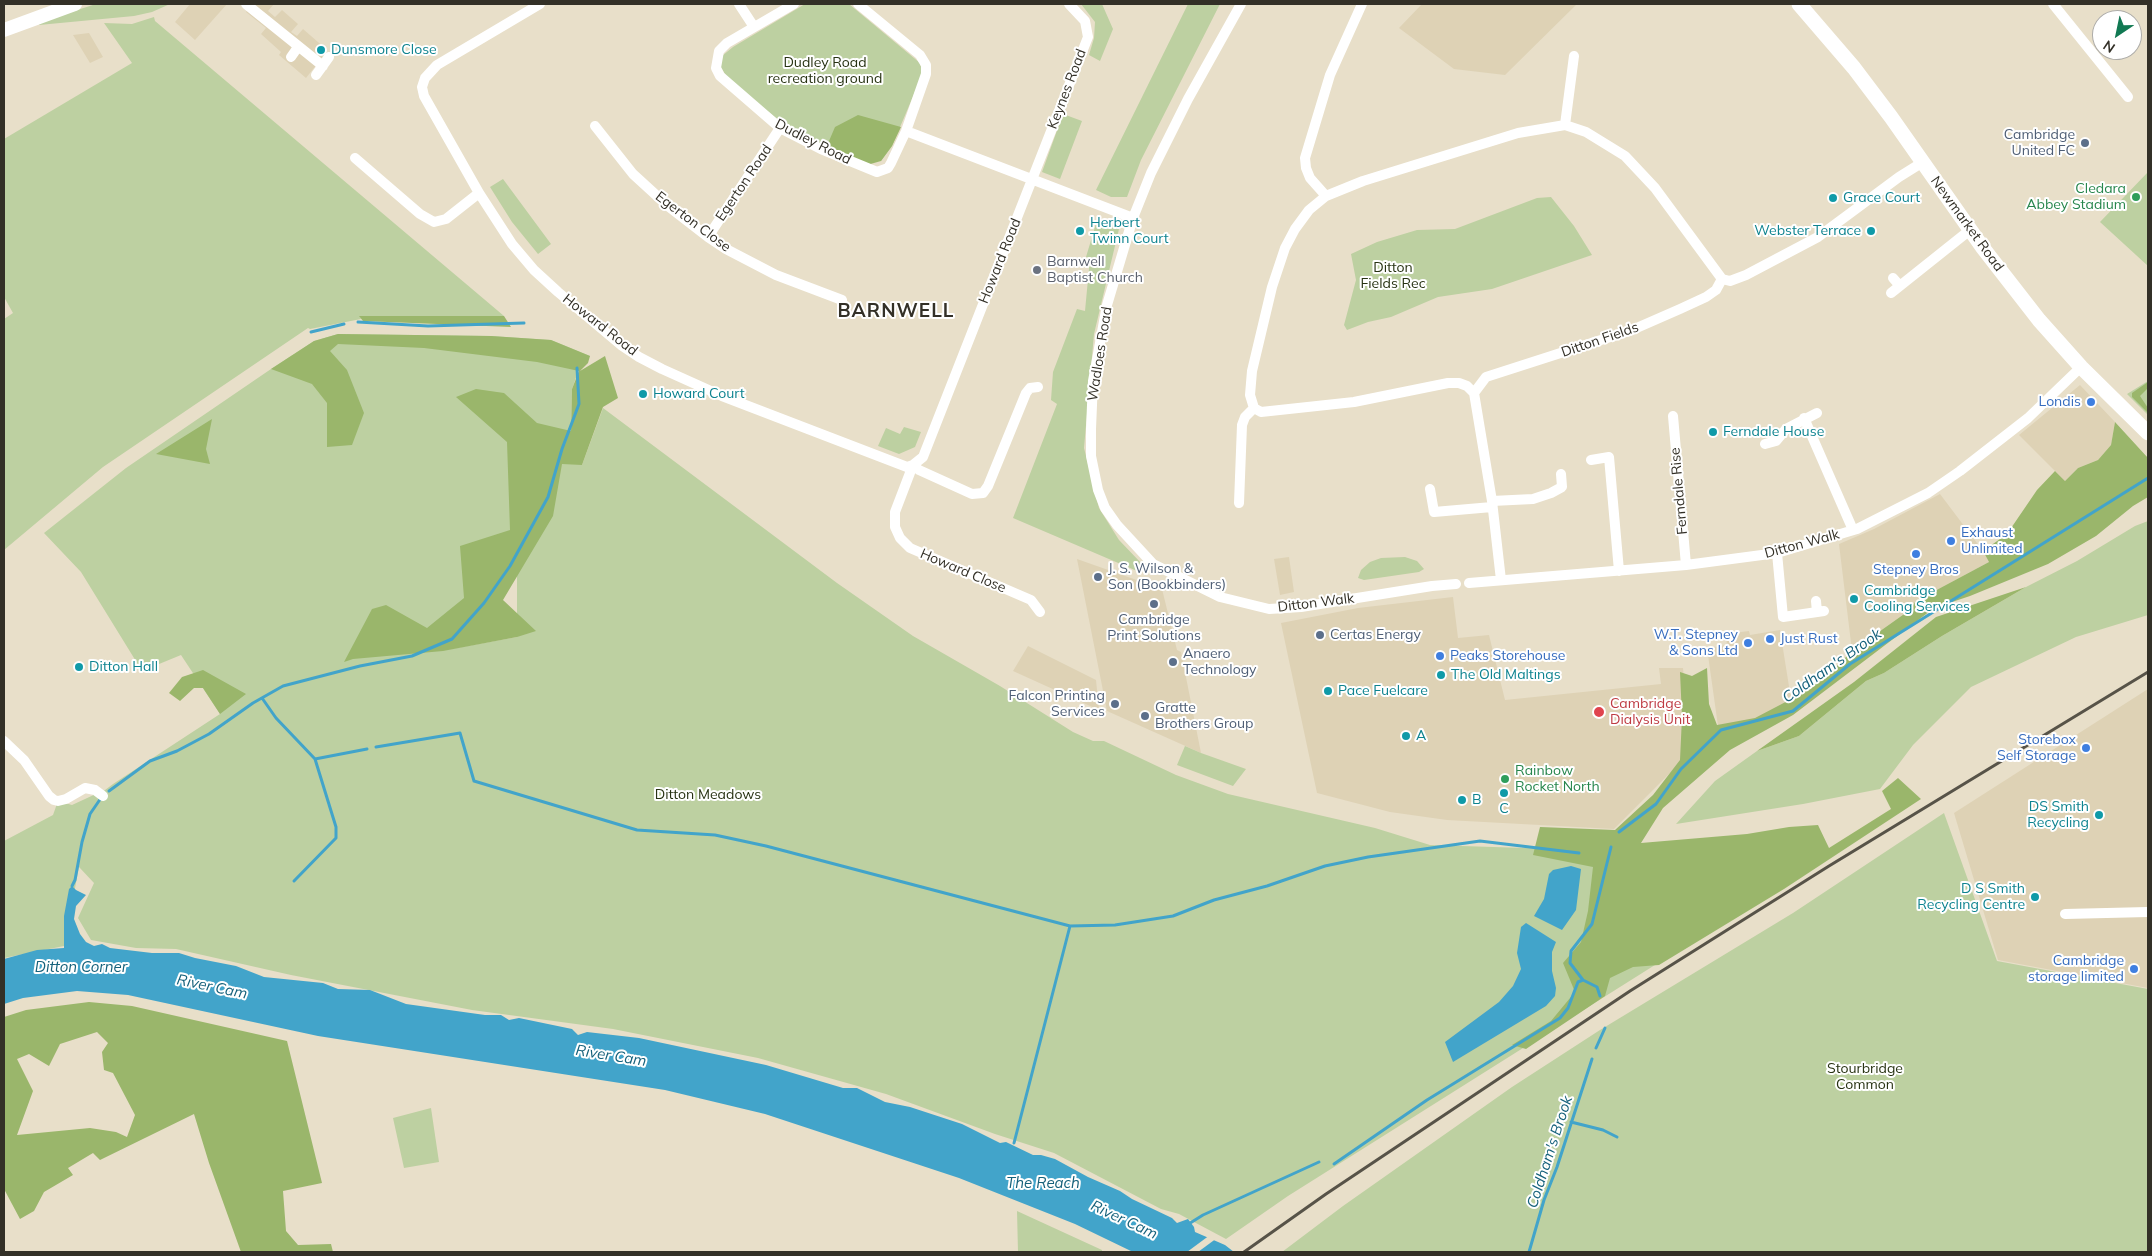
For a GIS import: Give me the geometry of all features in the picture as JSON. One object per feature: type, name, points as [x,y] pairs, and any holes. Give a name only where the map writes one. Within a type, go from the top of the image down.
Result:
[{"type":"main road","points":[[4,30],[75,4]]},
{"type":"main road","name":"Newmarket Road","points":[[1803,5],[1859,75],[1970,230],[2039,320],[2081,367],[2148,432]]},
{"type":"street","points":[[246,4],[298,48],[326,62],[316,75]]},
{"type":"street","name":"Howard Road","points":[[540,4],[437,65],[425,78],[422,87],[424,96],[479,193],[512,244],[534,270],[588,318],[639,357],[662,370],[722,396],[899,465],[907,467],[913,465],[922,457],[1032,178]]},
{"type":"street","points":[[740,4],[754,27]]},
{"type":"street","name":"Dudley Road","points":[[794,4],[727,43],[719,51],[716,68],[720,76],[780,128],[821,149],[877,172],[888,168],[906,131],[926,74],[926,64],[920,55],[858,4]]},
{"type":"street","name":"Keynes Road","points":[[1032,178],[1088,37],[1085,21],[1069,4]]},
{"type":"street","name":"Wadloes Road","points":[[1153,564],[1128,538],[1105,508],[1098,490],[1092,456],[1093,381],[1107,305],[1133,218],[1151,173],[1188,99],[1241,4]]},
{"type":"street","points":[[1326,196],[1310,178],[1305,158],[1330,75],[1362,4]]},
{"type":"street","points":[[2052,4],[2128,97]]},
{"type":"street","points":[[291,57],[298,48]]},
{"type":"street","points":[[1565,126],[1574,56]]},
{"type":"street","name":"Egerton Close","points":[[594,126],[633,174],[668,206],[708,237],[726,249],[776,275],[842,300]]},
{"type":"street","points":[[1501,580],[1492,504],[1474,393],[1467,386],[1459,383],[1448,383],[1354,402],[1275,411],[1261,412],[1254,408],[1250,395],[1255,355],[1272,287],[1284,248],[1295,229],[1310,210],[1326,196],[1363,181],[1518,133],[1565,126],[1586,132],[1625,156],[1655,188],[1722,279],[1730,280],[1746,276],[1818,237],[1899,177],[1923,162]]},
{"type":"street","name":"Egerton Road","points":[[708,237],[780,128]]},
{"type":"street","points":[[906,131],[1133,218]]},
{"type":"street","points":[[355,158],[420,214],[434,222],[446,219],[479,193]]},
{"type":"street","points":[[1891,293],[1896,282],[1970,230]]},
{"type":"street","name":"Ditton Fields","points":[[1474,393],[1486,377],[1632,330],[1680,309],[1706,297],[1716,290],[1722,279]]},
{"type":"street","name":"Ditton Walk","points":[[1469,583],[1686,565],[1777,553],[1853,530],[1928,493],[1960,471],[2028,418],[2081,367]]},
{"type":"street","points":[[913,465],[919,470],[972,494],[983,493],[988,486],[1026,392],[1030,388],[1038,387]]},
{"type":"street","points":[[1240,503],[1242,425],[1254,408]]},
{"type":"street","points":[[1765,444],[1776,441],[1786,429],[1804,418],[1817,413]]},
{"type":"street","name":"Ferndale Rise","points":[[1673,416],[1686,565]]},
{"type":"street","points":[[1804,418],[1853,530]]},
{"type":"street","points":[[1591,460],[1610,457],[1619,571]]},
{"type":"street","name":"Howard Close","points":[[913,465],[895,512],[895,527],[900,538],[910,548],[927,557],[1031,600],[1040,612]]},
{"type":"street","points":[[1430,489],[1434,512],[1533,499],[1562,487],[1561,474]]},
{"type":"street","points":[[1777,553],[1783,616],[1820,612],[1816,601]]},
{"type":"street","name":"Ditton Walk","points":[[1153,564],[1220,597],[1270,608],[1301,607],[1432,586],[1456,584]]},
{"type":"street","points":[[4,741],[24,760],[49,796],[54,800],[66,800],[85,788],[95,790],[103,796]]},
{"type":"street","points":[[2065,914],[2148,912]]},
{"type":"shaded area","points":[[190,4],[227,4],[195,40],[175,22]]},
{"type":"shaded area","points":[[253,4],[274,4],[268,11],[275,17],[282,10],[298,24],[291,32],[297,36],[303,29],[326,49],[321,59],[306,78],[279,55],[281,52],[261,34],[266,28],[246,12]]},
{"type":"shaded area","points":[[1422,4],[1577,4],[1505,75],[1454,69],[1399,28]]},
{"type":"shaded area","points":[[89,33],[103,57],[90,63],[73,35]]},
{"type":"shaded area","points":[[2080,385],[2115,422],[2111,445],[2098,460],[2078,468],[2065,481],[2019,435]]},
{"type":"shaded area","points":[[1940,494],[1983,551],[1989,562],[1916,601],[1907,612],[1852,651],[1839,544],[1874,529]]},
{"type":"shaded area","points":[[1289,557],[1294,592],[1280,595],[1274,559]]},
{"type":"shaded area","points":[[1077,559],[1162,589],[1177,650],[1181,652],[1201,753],[1107,711]]},
{"type":"shaded area","points":[[1453,597],[1458,638],[1489,635],[1505,700],[1661,684],[1659,668],[1683,668],[1691,752],[1614,829],[1447,820],[1390,812],[1317,793],[1281,623],[1358,608]]},
{"type":"shaded area","points":[[1780,630],[1791,699],[1788,714],[1718,726],[1707,648],[1727,645],[1726,634],[1749,631],[1750,635]]},
{"type":"shaded area","points":[[1028,646],[1096,680],[1099,710],[1013,671]]},
{"type":"shaded area","points":[[2148,689],[2148,988],[1998,960],[1954,813]]},
{"type":"green space","points":[[96,4],[170,4],[152,12],[134,16],[39,25],[40,22]]},
{"type":"green space","name":"Dudley Road recreation ground","points":[[805,4],[849,4],[920,63],[922,71],[920,80],[892,146],[881,161],[826,148],[785,125],[730,82],[720,66],[722,56],[733,47]]},
{"type":"green space","points":[[1081,4],[1102,4],[1113,29],[1100,61],[1089,55],[1094,38],[1095,22]]},
{"type":"green space","points":[[1188,4],[1220,4],[1141,160],[1127,197],[1111,197],[1096,190]]},
{"type":"green space","points":[[154,17],[155,21],[504,316],[360,316],[361,319],[308,328],[103,467],[4,550],[4,319],[13,313],[4,297],[4,139],[132,63],[104,23],[132,24]]},
{"type":"green space","points":[[1063,114],[1082,121],[1060,179],[1042,172]]},
{"type":"green space","points":[[858,115],[901,127],[892,146],[881,161],[867,165],[826,148],[835,127]]},
{"type":"green space","name":"Cledara Abbey Stadium","points":[[2148,172],[2148,266],[2100,222]]},
{"type":"green space","points":[[503,179],[551,244],[538,254],[512,222],[490,187]]},
{"type":"green space","name":"Ditton Fields Rec","points":[[1551,197],[1574,226],[1592,255],[1492,289],[1438,297],[1391,317],[1368,322],[1347,330],[1344,325],[1356,280],[1351,254],[1377,242],[1417,230],[1455,229],[1537,198]]},
{"type":"green space","points":[[1098,217],[1119,229],[1094,334],[1084,448],[1099,508],[1119,540],[1142,564],[1137,571],[1013,518],[1057,404],[1051,400],[1053,372],[1077,309],[1085,311],[1090,258],[1086,257]]},
{"type":"green space","points":[[359,316],[504,316],[511,327],[363,321]]},
{"type":"green space","name":"Ditton Meadows","points":[[338,334],[491,336],[551,340],[590,356],[578,372],[572,389],[571,431],[582,465],[603,408],[837,583],[913,636],[1000,686],[1073,732],[1093,741],[1104,741],[1176,775],[1228,794],[1375,828],[1430,845],[1557,849],[1755,902],[1288,1196],[1226,1239],[1179,1214],[1161,1209],[1054,1153],[995,1134],[886,1094],[758,1058],[613,1029],[472,1010],[291,975],[176,949],[136,948],[91,940],[78,918],[94,883],[79,867],[64,946],[4,958],[4,841],[53,815],[58,801],[72,805],[98,793],[97,796],[220,714],[181,655],[142,671],[81,572],[44,533],[126,468],[314,341]],"holes":[[[517,571],[517,637],[445,650]]]},
{"type":"green space","points":[[338,334],[491,336],[551,340],[590,356],[588,363],[580,371],[605,356],[618,398],[603,407],[582,465],[562,464],[553,516],[503,600],[536,631],[517,637],[443,651],[353,659],[344,662],[372,609],[386,605],[427,628],[464,598],[460,546],[510,530],[507,442],[456,397],[476,389],[504,393],[537,423],[571,431],[572,389],[579,371],[537,362],[424,348],[338,344],[330,351],[347,370],[364,413],[352,445],[327,447],[327,403],[312,384],[271,369],[314,341]]},
{"type":"green space","points":[[2148,381],[2148,415],[2127,394]]},
{"type":"green space","points":[[2148,382],[2148,388],[2140,396],[2148,408],[2148,413],[2132,397],[2132,393]]},
{"type":"green space","points":[[212,419],[206,449],[210,464],[156,454]]},
{"type":"green space","points":[[2115,422],[2148,458],[2148,497],[2133,506],[2096,536],[2048,564],[1970,596],[1934,608],[1793,715],[1730,750],[1663,808],[1641,843],[1747,834],[1789,827],[1818,825],[1829,848],[1891,809],[1882,791],[1898,778],[1921,799],[1784,889],[1659,965],[1633,967],[1610,978],[1605,996],[1526,1049],[1512,1045],[1551,1021],[1575,992],[1563,963],[1581,942],[1588,911],[1593,867],[1533,855],[1540,827],[1615,830],[1653,795],[1680,760],[1682,717],[1680,672],[1692,676],[1707,668],[1709,704],[1717,725],[1755,718],[1797,696],[1826,677],[1852,651],[1907,612],[1916,601],[1989,562],[1983,551],[2007,534],[2037,490],[2055,471],[2065,481],[2078,468],[2098,460],[2111,445]]},
{"type":"green space","points":[[904,427],[921,432],[915,447],[899,454],[878,446],[886,428],[900,434]]},
{"type":"green space","points":[[2148,521],[2148,615],[2076,637],[1971,687],[1913,745],[1880,789],[1803,804],[1676,824],[1715,781],[1757,751],[1799,736],[1866,681],[1884,673],[1942,636],[2026,587],[2077,561],[2135,526]]},
{"type":"green space","points":[[1405,557],[1417,561],[1424,569],[1419,572],[1364,580],[1358,578],[1361,570],[1370,562],[1381,558]]},
{"type":"green space","points":[[2026,587],[1942,636],[1884,673],[1866,681],[1799,736],[1757,751],[1854,682],[1936,617]]},
{"type":"green space","points":[[203,670],[246,694],[220,714],[203,688],[194,688],[180,701],[169,693],[182,677]]},
{"type":"green space","points":[[1185,746],[1246,769],[1233,786],[1177,765]]},
{"type":"green space","name":"Stourbridge Common","points":[[1944,813],[1997,961],[2148,989],[2148,1252],[1282,1252],[1343,1206],[1512,1087],[1600,1030],[1793,913]]},
{"type":"green space","points":[[89,1002],[132,1006],[287,1041],[322,1183],[283,1191],[286,1231],[298,1245],[331,1244],[333,1252],[241,1252],[209,1163],[194,1114],[100,1160],[93,1153],[68,1168],[73,1175],[44,1192],[34,1211],[20,1219],[4,1189],[4,1017],[26,1010]],"holes":[[[97,1032],[108,1043],[102,1052],[104,1070],[113,1073],[135,1115],[127,1137],[116,1132],[90,1128],[17,1135],[33,1091],[17,1059],[29,1054],[49,1066],[60,1044]]]},
{"type":"green space","points":[[431,1108],[439,1162],[404,1168],[393,1118]]},
{"type":"green space","points":[[1017,1211],[1102,1250],[1102,1252],[1018,1252]]},
{"type":"water","points":[[1571,866],[1581,869],[1576,910],[1562,930],[1534,916],[1544,899],[1549,874],[1553,870]]},
{"type":"water","name":"The Reach","points":[[72,886],[86,895],[76,906],[74,919],[80,934],[86,942],[94,946],[102,944],[110,948],[152,953],[179,953],[236,966],[264,977],[323,983],[338,989],[370,990],[406,1004],[485,1015],[501,1015],[509,1020],[519,1018],[572,1029],[578,1035],[587,1032],[639,1038],[766,1065],[843,1088],[857,1088],[885,1102],[910,1107],[962,1124],[1000,1143],[1006,1142],[1033,1155],[1055,1159],[1172,1218],[1177,1223],[1188,1219],[1195,1232],[1225,1245],[1234,1252],[1133,1252],[1075,1224],[959,1178],[765,1114],[665,1090],[318,1036],[128,995],[77,991],[23,998],[4,1004],[4,959],[37,950],[64,948],[64,916],[69,889]]},
{"type":"water","points":[[1526,923],[1556,942],[1552,952],[1552,971],[1556,988],[1555,996],[1546,1006],[1453,1062],[1445,1042],[1499,1002],[1513,986],[1521,969],[1517,953],[1521,927]]},
{"type":"pier","points":[[1210,1235],[1217,1238],[1198,1252],[1187,1252]]},
{"type":"waterway","points":[[358,322],[428,326],[524,323]]},
{"type":"waterway","points":[[311,332],[344,324]]},
{"type":"waterway","points":[[109,791],[150,761],[177,751],[209,734],[253,703],[283,686],[360,666],[412,656],[452,639],[484,603],[510,566],[548,497],[562,449],[579,404],[577,368]]},
{"type":"waterway","name":"Coldham's Brook","points":[[1619,832],[1656,804],[1681,769],[1721,730],[1793,711],[1850,664],[2148,478]]},
{"type":"waterway","points":[[262,698],[276,718],[315,759],[367,749]]},
{"type":"waterway","points":[[376,747],[460,733],[474,781],[637,830],[715,835],[766,846],[1070,926],[1115,925],[1173,916],[1214,900],[1267,886],[1325,866],[1368,857],[1480,841],[1579,853]]},
{"type":"waterway","points":[[294,881],[336,838],[336,827],[315,759]]},
{"type":"waterway","points":[[72,886],[90,814],[101,798]]},
{"type":"waterway","name":"Coldham's Brook","points":[[1600,996],[1597,987],[1583,980],[1570,963],[1571,951],[1592,924],[1611,847]]},
{"type":"waterway","points":[[1014,1143],[1070,926]]},
{"type":"waterway","points":[[1334,1164],[1427,1100],[1560,1018],[1568,1008],[1578,982],[1583,980]]},
{"type":"waterway","name":"Coldham's Brook","points":[[1596,1048],[1605,1028]]},
{"type":"waterway","name":"Coldham's Brook","points":[[1529,1252],[1544,1200],[1557,1167],[1592,1059]]},
{"type":"waterway","points":[[1571,1122],[1603,1130],[1617,1137]]},
{"type":"waterway","points":[[1187,1225],[1203,1215],[1319,1162]]},
{"type":"railway","points":[[1244,1252],[1326,1194],[1630,991],[1829,866],[2148,672]]},
{"type":"place","name":"Dunsmore Close","points":[[321,50]]},
{"type":"place","name":"Cambridge United FC","points":[[2085,143]]},
{"type":"place","name":"Cledara Abbey Stadium","points":[[2136,197]]},
{"type":"place","name":"Grace Court","points":[[1833,198]]},
{"type":"place","name":"Herbert Twinn Court","points":[[1080,231]]},
{"type":"place","name":"Webster Terrace","points":[[1871,231]]},
{"type":"place","name":"Barnwell Baptist Church","points":[[1037,270]]},
{"type":"place","name":"Howard Court","points":[[643,394]]},
{"type":"place","name":"Londis","points":[[2091,402]]},
{"type":"place","name":"Ferndale House","points":[[1713,432]]},
{"type":"place","name":"Exhaust Unlimited","points":[[1951,541]]},
{"type":"place","name":"Stepney Bros","points":[[1916,554]]},
{"type":"place","name":"J. S. Wilson & Son (Bookbinders)","points":[[1098,577]]},
{"type":"place","name":"Cambridge Cooling Services","points":[[1854,599]]},
{"type":"place","name":"Cambridge Print Solutions","points":[[1154,604]]},
{"type":"place","name":"Certas Energy","points":[[1320,635]]},
{"type":"place","name":"Just Rust","points":[[1770,639]]},
{"type":"place","name":"W.T. Stepney & Sons Ltd","points":[[1748,643]]},
{"type":"place","name":"Peaks Storehouse","points":[[1440,656]]},
{"type":"place","name":"Anaero Technology","points":[[1173,662]]},
{"type":"place","name":"Ditton Hall","points":[[79,667]]},
{"type":"place","name":"The Old Maltings","points":[[1441,675]]},
{"type":"place","name":"Pace Fuelcare","points":[[1328,691]]},
{"type":"place","name":"Falcon Printing Services","points":[[1115,704]]},
{"type":"place","name":"Cambridge Dialysis Unit","points":[[1599,712]]},
{"type":"place","name":"Gratte Brothers Group","points":[[1145,716]]},
{"type":"place","name":"A","points":[[1406,736]]},
{"type":"place","name":"Storebox Self Storage","points":[[2086,748]]},
{"type":"place","name":"Rainbow Rocket North","points":[[1505,779]]},
{"type":"place","name":"C","points":[[1504,793]]},
{"type":"place","name":"B","points":[[1462,800]]},
{"type":"place","name":"DS Smith Recycling","points":[[2099,815]]},
{"type":"place","name":"D S Smith Recycling Centre","points":[[2035,897]]},
{"type":"place","name":"Cambridge storage limited","points":[[2134,969]]},
{"type":"district","name":"BARNWELL","points":[[896,311]]},
{"type":"water label","name":"Ditton Corner","points":[[81,967]]},
{"type":"water label","name":"River Cam","points":[[212,987]]},
{"type":"water label","name":"River Cam","points":[[611,1056]]},
{"type":"water label","name":"River Cam","points":[[1124,1220]]}]
